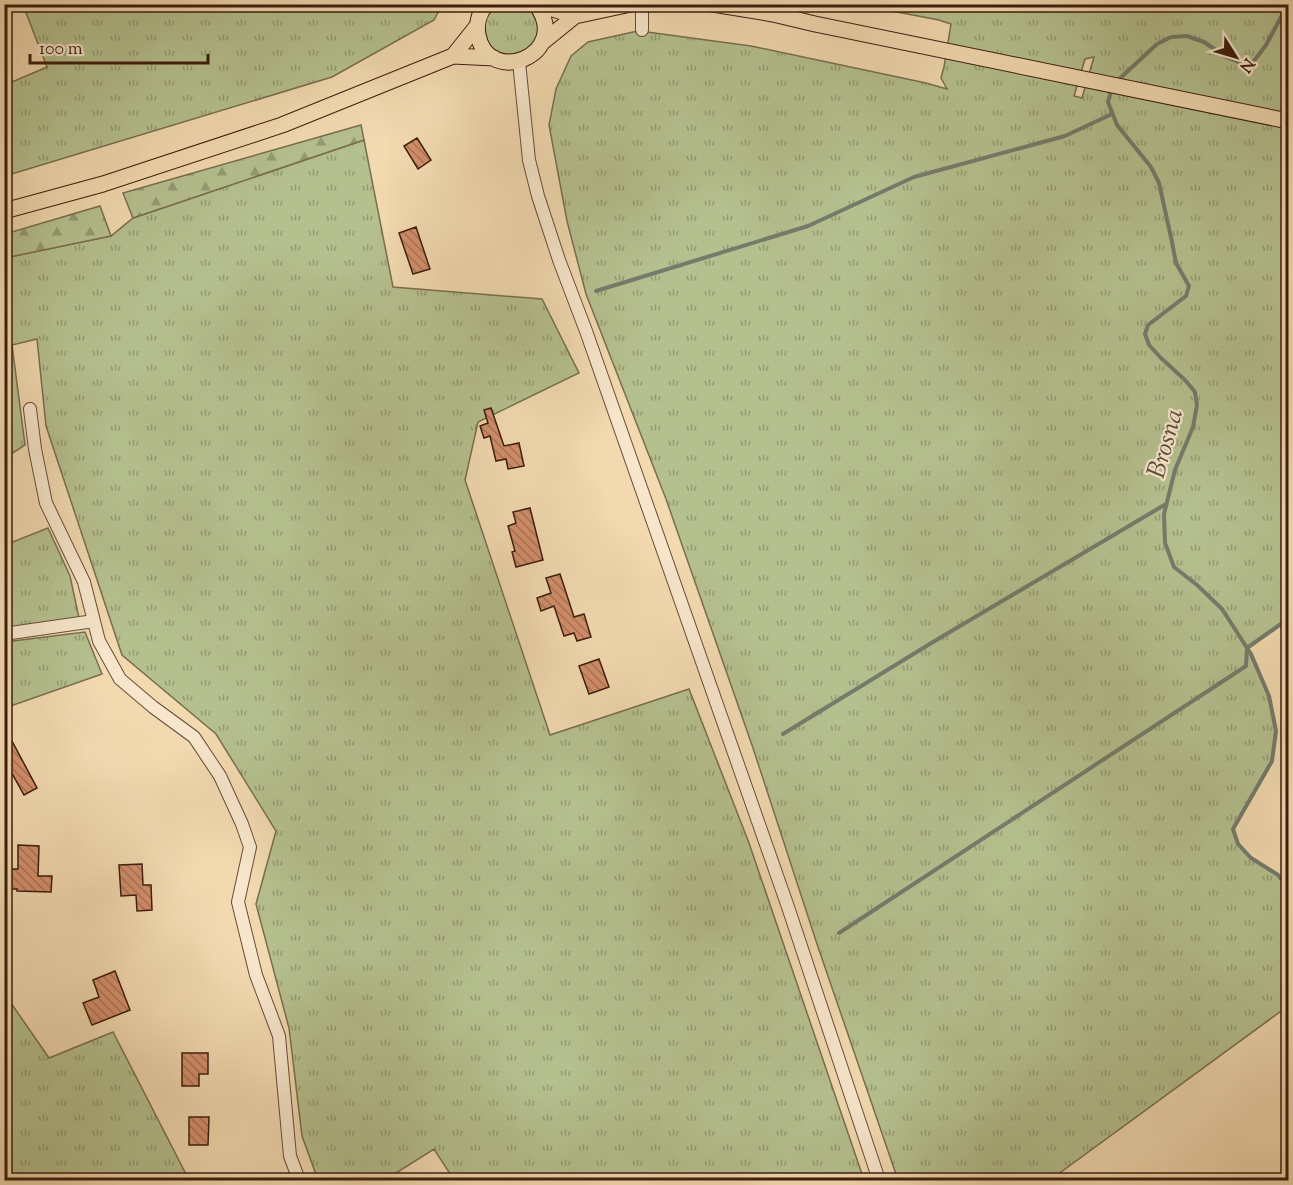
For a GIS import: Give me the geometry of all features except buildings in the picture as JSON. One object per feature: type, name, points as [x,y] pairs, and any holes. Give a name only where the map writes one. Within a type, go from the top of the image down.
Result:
[{"type":"main road","points":[[487,4],[479,17],[478,36],[482,46],[494,58]]},
{"type":"main road","points":[[537,4],[575,16]]},
{"type":"main road","points":[[537,4],[545,22],[543,42]]},
{"type":"main road","points":[[4,211],[103,184],[282,125],[453,56],[494,58],[510,63],[519,62],[529,58],[543,42],[575,16],[631,4]]},
{"type":"main road","points":[[713,4],[773,14],[1288,121]]},
{"type":"main road","points":[[453,56],[477,26]]},
{"type":"street","points":[[642,4],[642,30]]},
{"type":"street","points":[[519,62],[529,160],[538,196],[784,896],[879,1180]]},
{"type":"street","points":[[30,410],[46,502],[84,582],[99,641],[120,679],[194,737],[220,776],[242,824],[250,847],[238,902],[256,975],[279,1036],[290,1156],[300,1180]]},
{"type":"street","points":[[4,634],[94,621]]},
{"type":"green space","points":[[23,5],[442,5],[434,20],[332,77],[5,176],[5,85],[47,67]]},
{"type":"green space","points":[[500,5],[523,5],[530,9],[539,26],[538,35],[529,50],[505,56],[491,48],[486,34],[486,19],[491,11]]},
{"type":"green space","points":[[860,5],[1288,5],[1288,619],[1247,648],[1269,696],[1276,731],[1272,761],[1233,829],[1238,844],[1251,858],[1278,875],[1288,888],[1288,1006],[1050,1180],[898,1180],[753,748],[666,499],[586,294],[567,221],[549,125],[556,89],[571,56],[588,42],[642,30],[751,46],[947,89],[941,78],[951,24]],"holes":[[[1094,57],[1082,98],[1074,96],[1085,59]]]},
{"type":"green space","points":[[361,125],[364,140],[133,218],[123,193]]},
{"type":"green space","points":[[364,140],[393,287],[542,299],[579,373],[478,422],[465,480],[550,735],[689,689],[749,843],[864,1180],[454,1180],[434,1149],[385,1180],[318,1180],[302,1136],[289,1028],[256,904],[276,831],[216,734],[122,655],[46,426],[37,339],[12,345],[25,445],[5,458],[4,258],[111,236],[133,218]]},
{"type":"green space","points":[[100,206],[111,236],[5,258],[5,234]]},
{"type":"green space","points":[[48,528],[70,576],[79,618],[5,630],[5,545]]},
{"type":"green space","points":[[85,632],[102,674],[5,708],[5,642]]},
{"type":"green space","points":[[4,1000],[11,1003],[49,1058],[113,1032],[189,1180],[5,1180]]},
{"type":"waterway","name":"Brosna","points":[[1116,82],[1157,44],[1171,37],[1187,36],[1204,42],[1226,57],[1243,64],[1254,61],[1266,45],[1288,4]]},
{"type":"waterway","name":"Brosna","points":[[1287,6],[1288,16]]},
{"type":"waterway","name":"Brosna","points":[[1112,88],[1108,102],[1117,125],[1151,167],[1159,183],[1176,263],[1189,286],[1186,296],[1148,325],[1145,334],[1149,345],[1195,392],[1197,405],[1193,427],[1175,470],[1164,514],[1165,543],[1174,567],[1222,609],[1251,654],[1269,696],[1276,731],[1272,761],[1233,829],[1238,844],[1251,858],[1278,875],[1288,888]]},
{"type":"waterway","points":[[596,291],[808,226],[914,177],[1065,136],[1112,114]]},
{"type":"waterway","points":[[783,734],[1166,504]]},
{"type":"waterway","points":[[839,933],[1246,666],[1247,648],[1288,619]]}]
